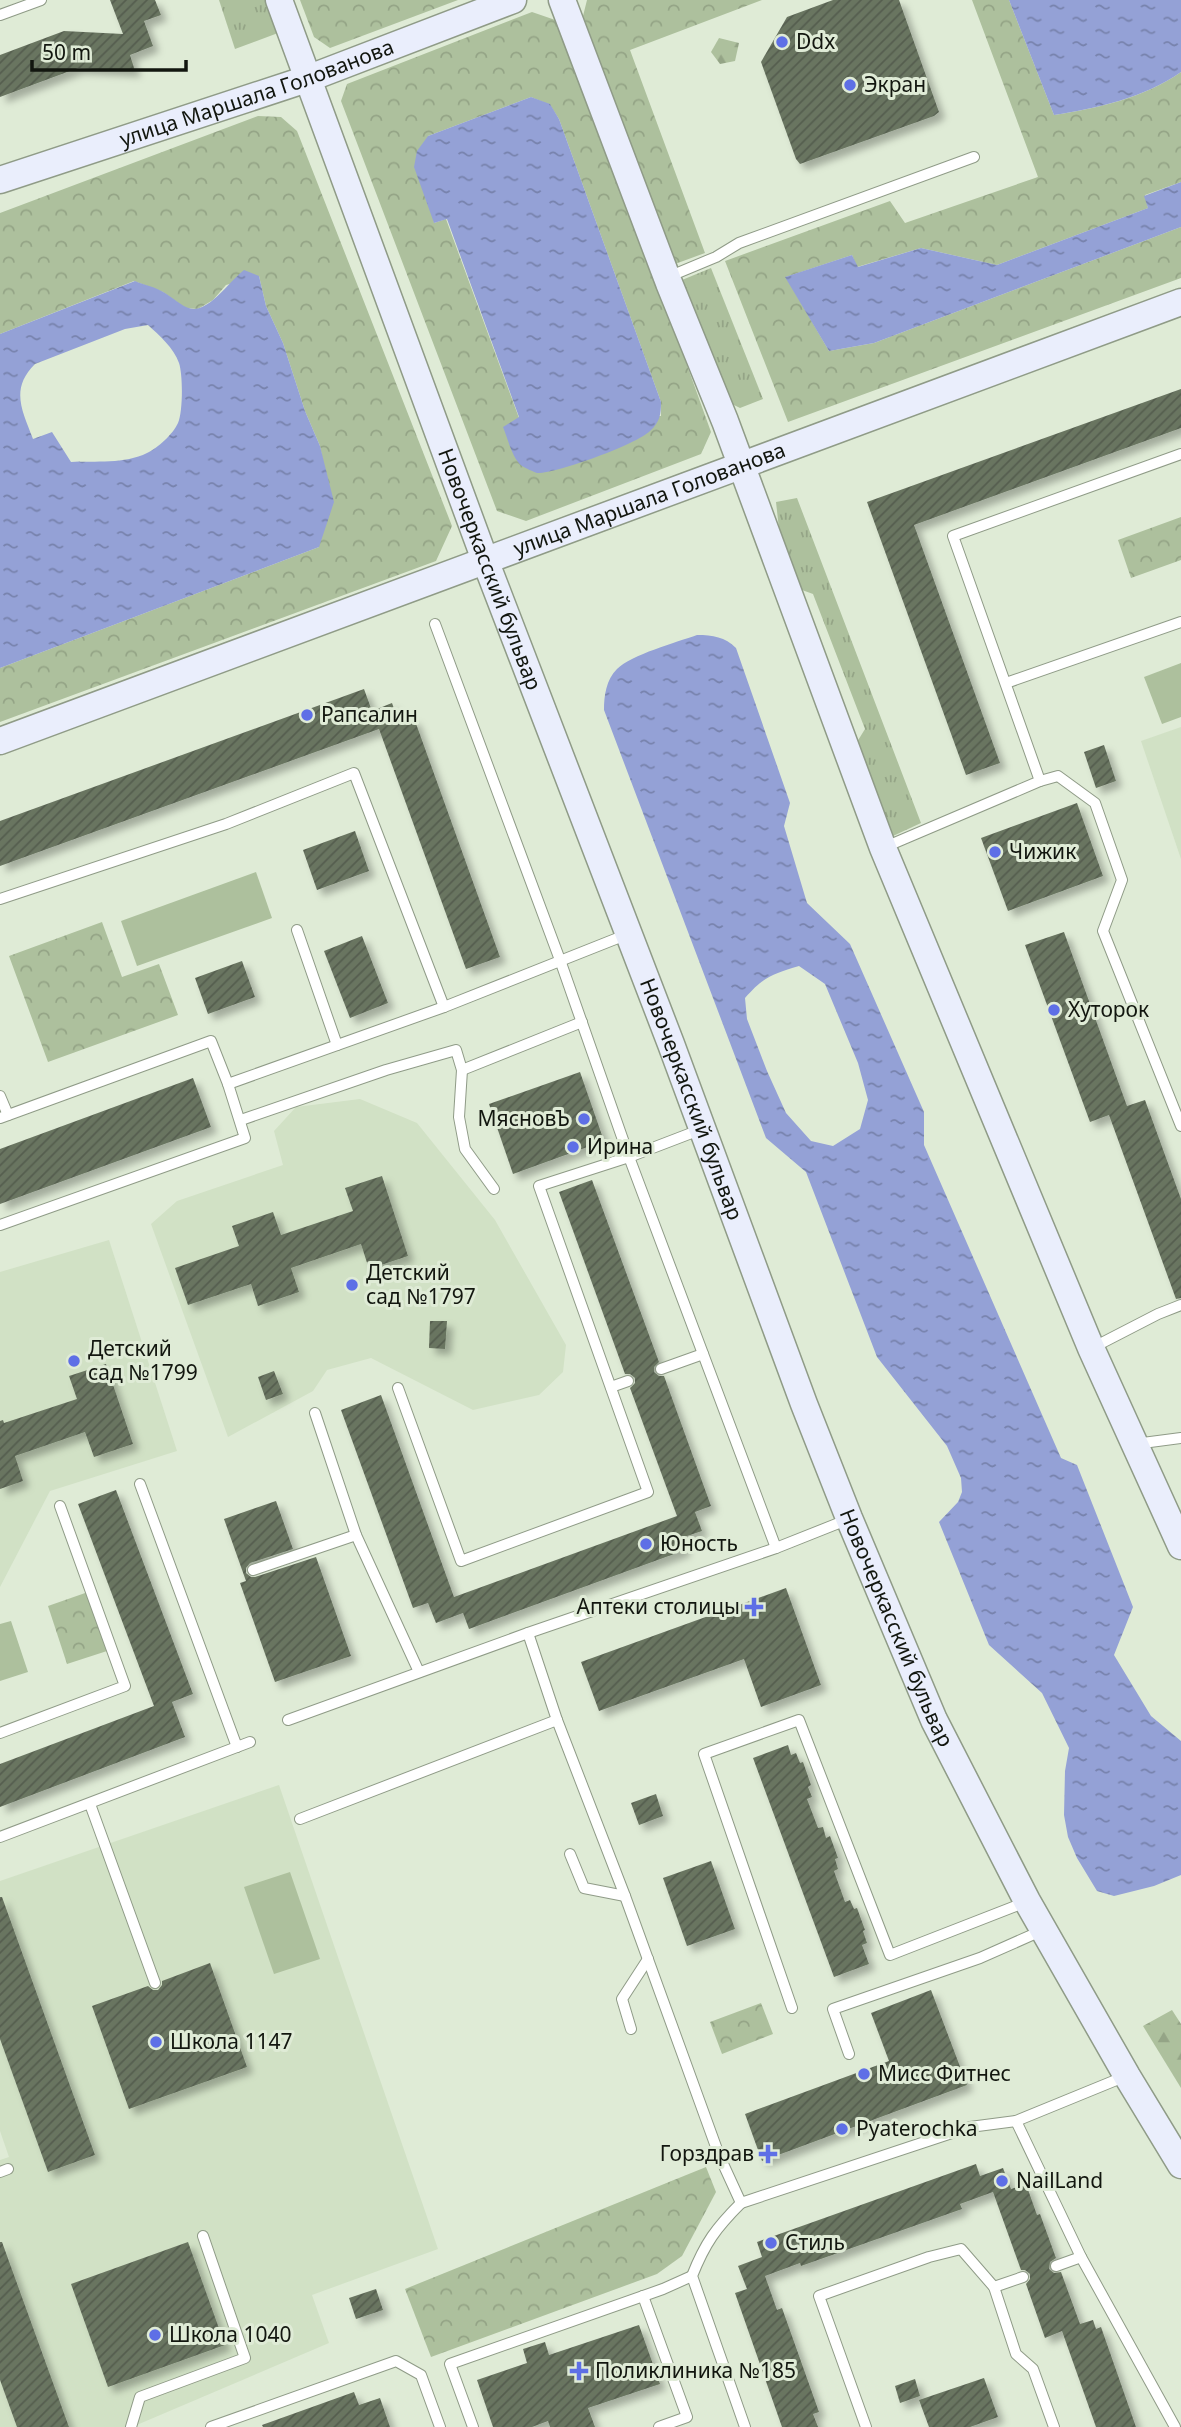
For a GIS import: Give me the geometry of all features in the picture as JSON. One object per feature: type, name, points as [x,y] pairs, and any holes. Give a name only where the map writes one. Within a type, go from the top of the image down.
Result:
[{"type":"street","name":"Новочеркасский бульвар","points":[[279,0],[485,560],[849,1518],[934,1720],[1043,1930],[1181,2165]]},
{"type":"street","name":"улица Маршала Голованова","points":[[0,180],[307,79],[513,0]]},
{"type":"street","points":[[562,0],[932,971],[1091,1348],[1181,1546]]},
{"type":"street","name":"улица Маршала Голованова","points":[[0,741],[1181,302]]},
{"type":"lane","points":[[0,15],[41,0]]},
{"type":"lane","points":[[667,277],[716,257],[738,243],[974,157]]},
{"type":"lane","points":[[1040,781],[953,536],[1181,453]]},
{"type":"lane","points":[[1006,683],[1181,622]]},
{"type":"lane","points":[[435,624],[560,960],[629,1157],[776,1548]]},
{"type":"lane","points":[[0,899],[226,824],[354,773],[444,1007]]},
{"type":"lane","points":[[883,848],[1040,781],[1058,776],[1095,803],[1122,880],[1103,932],[1181,1126]]},
{"type":"lane","points":[[298,930],[337,1045]]},
{"type":"lane","points":[[228,1084],[444,1007],[629,934]]},
{"type":"lane","points":[[461,1070],[582,1022]]},
{"type":"lane","points":[[0,1096],[4,1116],[211,1041],[241,1120],[245,1138],[0,1225]]},
{"type":"lane","points":[[241,1120],[386,1070],[456,1050],[461,1070],[459,1118],[465,1149],[494,1189]]},
{"type":"lane","points":[[398,1388],[461,1561],[648,1492],[539,1186],[629,1157],[703,1129]]},
{"type":"lane","points":[[1091,1348],[1181,1305]]},
{"type":"lane","points":[[661,1369],[703,1354]]},
{"type":"lane","points":[[611,1387],[628,1381]]},
{"type":"lane","points":[[315,1413],[356,1535],[419,1672]]},
{"type":"lane","points":[[1134,1444],[1181,1438]]},
{"type":"lane","points":[[140,1483],[237,1747]]},
{"type":"lane","points":[[0,1734],[125,1686],[60,1506]]},
{"type":"lane","points":[[288,1720],[528,1633],[776,1548],[849,1518]]},
{"type":"lane","points":[[253,1570],[356,1535]]},
{"type":"lane","points":[[528,1633],[557,1720],[625,1896],[719,2155],[741,2203]]},
{"type":"lane","points":[[300,1819],[557,1720]]},
{"type":"lane","points":[[792,2008],[704,1754],[799,1720],[890,1955],[1027,1901]]},
{"type":"lane","points":[[0,1837],[250,1742]]},
{"type":"lane","points":[[90,1804],[155,1983]]},
{"type":"lane","points":[[570,1854],[584,1888],[625,1896]]},
{"type":"lane","points":[[849,2053],[833,2009],[980,1958],[1043,1930]]},
{"type":"lane","points":[[631,2029],[622,1999],[648,1959]]},
{"type":"lane","points":[[745,2427],[692,2276],[701,2252],[716,2228],[741,2203],[970,2127],[1016,2121],[1127,2076]]},
{"type":"lane","points":[[1016,2121],[1081,2257],[1175,2427]]},
{"type":"lane","points":[[131,2427],[141,2397],[245,2358],[203,2236]]},
{"type":"lane","points":[[866,2427],[819,2296],[929,2257],[961,2249],[993,2287],[1016,2354],[1033,2369],[1054,2427]]},
{"type":"lane","points":[[1056,2266],[1081,2257]]},
{"type":"lane","points":[[473,2427],[450,2364],[692,2276]]},
{"type":"lane","points":[[993,2287],[1023,2277]]},
{"type":"lane","points":[[643,2296],[687,2417],[659,2427]]},
{"type":"lane","points":[[211,2427],[396,2361],[421,2375],[440,2427]]},
{"type":"shaded area","points":[[1181,727],[1181,859],[1141,741]]},
{"type":"shaded area","name":"Детский сад №1797","points":[[360,1099],[417,1123],[495,1220],[566,1345],[563,1372],[539,1395],[473,1410],[371,1358],[327,1370],[313,1391],[228,1437],[151,1224],[177,1201],[283,1165],[274,1131],[296,1107]]},
{"type":"shaded area","name":"Детский сад №1799","points":[[109,1240],[177,1451],[50,1491],[0,1587],[0,1272]]},
{"type":"shaded area","points":[[279,1785],[438,2249],[312,2295],[329,2343],[132,2427],[0,2427],[0,2160],[9,2157],[0,2131],[0,1881]]},
{"type":"green space","points":[[219,0],[265,0],[278,33],[235,49]]},
{"type":"green space","points":[[300,0],[458,0],[330,48],[314,37]]},
{"type":"green space","points":[[587,0],[762,0],[630,50],[705,253],[675,264],[583,16]]},
{"type":"green space","points":[[972,0],[1009,0],[1054,115],[1120,101],[1152,89],[1181,72],[1181,182],[1145,195],[1148,208],[997,265],[921,248],[857,267],[852,255],[786,277],[829,351],[874,343],[1181,227],[1181,278],[788,422],[725,261],[890,201],[905,223],[1038,177]]},
{"type":"green space","points":[[532,12],[564,23],[711,432],[701,454],[526,521],[497,511],[341,101],[347,84]],"holes":[[[531,97],[550,105],[559,119],[661,402],[661,416],[519,418],[446,219],[434,223],[428,136]]]},
{"type":"green space","points":[[719,38],[739,43],[735,61],[720,64],[711,52]]},
{"type":"green space","points":[[258,116],[281,117],[297,131],[452,526],[436,561],[0,722],[0,668],[319,547],[324,467],[320,446],[305,411],[283,343],[266,306],[259,276],[226,285],[213,300],[198,309],[185,308],[163,292],[134,281],[0,334],[0,213]]},
{"type":"green space","points":[[711,268],[763,399],[740,408],[730,403],[682,280]]},
{"type":"green space","points":[[797,498],[921,823],[893,836],[857,742],[865,729],[813,594],[802,590],[779,529],[776,502]]},
{"type":"green space","points":[[1181,517],[1181,560],[1131,578],[1118,540]]},
{"type":"green space","points":[[1181,663],[1181,717],[1162,724],[1144,677]]},
{"type":"green space","points":[[256,872],[272,918],[137,966],[121,921]]},
{"type":"green space","points":[[102,922],[122,977],[159,964],[178,1015],[48,1062],[9,956]]},
{"type":"green space","points":[[88,1592],[107,1651],[67,1664],[48,1606]]},
{"type":"green space","points":[[11,1621],[28,1672],[0,1681],[0,1624]]},
{"type":"green space","points":[[290,1872],[320,1959],[274,1974],[244,1887]]},
{"type":"green space","points":[[761,2003],[773,2034],[722,2054],[710,2022]]},
{"type":"green space","points":[[1172,2010],[1181,2024],[1181,2088],[1143,2026]]},
{"type":"green space","points":[[706,2167],[716,2192],[682,2256],[657,2274],[431,2357],[405,2289]]},
{"type":"water","points":[[1009,0],[1181,0],[1181,72],[1136,95],[1054,115]]},
{"type":"water","points":[[531,97],[550,104],[559,119],[661,402],[658,421],[642,437],[578,464],[537,473],[522,466],[511,448],[503,427],[519,417],[447,219],[434,223],[414,167],[417,151],[428,136]]},
{"type":"water","points":[[1181,182],[1181,227],[874,343],[829,351],[785,277],[852,255],[858,267],[921,248],[997,265],[1148,208],[1144,196]]},
{"type":"water","points":[[244,270],[259,276],[266,306],[283,343],[305,411],[320,446],[334,502],[319,547],[0,668],[0,334],[135,281],[161,291],[188,308],[199,308],[213,300]],"holes":[[[148,325],[174,352],[181,376],[180,418],[165,440],[138,457],[71,462],[52,432],[33,439],[22,409],[20,391],[27,373],[35,364],[125,329]]]},
{"type":"water","points":[[697,635],[723,639],[736,648],[790,803],[784,826],[807,903],[850,944],[924,1112],[924,1145],[1061,1458],[1077,1465],[1133,1607],[1114,1655],[1151,1716],[1181,1741],[1181,1875],[1154,1886],[1114,1896],[1097,1891],[1077,1858],[1068,1837],[1064,1815],[1065,1771],[1069,1748],[1042,1693],[989,1645],[939,1522],[958,1502],[962,1492],[961,1478],[947,1446],[877,1357],[806,1172],[766,1138],[604,710],[606,688],[617,669],[643,654]],"holes":[[[799,966],[825,984],[858,1063],[868,1100],[860,1129],[833,1146],[811,1141],[786,1113],[747,1019],[745,998],[769,977]]]},
{"type":"building","points":[[110,0],[155,0],[161,15],[144,21],[153,46],[130,55],[135,71],[78,68],[0,97],[0,55],[64,31],[123,34]]},
{"type":"building","name":"Экран","points":[[833,0],[899,0],[939,112],[800,164],[761,62],[787,17]]},
{"type":"building","points":[[1181,389],[1181,428],[914,525],[1000,763],[966,775],[867,502]]},
{"type":"building","points":[[364,689],[372,711],[392,703],[399,723],[414,718],[500,957],[466,969],[379,729],[0,866],[0,821]]},
{"type":"building","points":[[1104,745],[1116,781],[1096,788],[1084,752]]},
{"type":"building","points":[[1077,803],[1103,876],[1008,911],[981,838]]},
{"type":"building","points":[[355,831],[369,871],[317,890],[303,850]]},
{"type":"building","points":[[1064,932],[1127,1106],[1145,1100],[1181,1199],[1181,1298],[1176,1299],[1109,1115],[1090,1122],[1025,945]]},
{"type":"building","points":[[362,936],[388,1003],[350,1018],[324,951]]},
{"type":"building","points":[[242,961],[255,997],[208,1014],[195,978]]},
{"type":"building","points":[[580,1072],[604,1141],[513,1174],[489,1104]]},
{"type":"building","points":[[193,1078],[211,1127],[0,1204],[0,1149]]},
{"type":"building","points":[[382,1176],[408,1256],[369,1269],[361,1244],[291,1268],[299,1292],[258,1306],[251,1284],[188,1305],[175,1268],[239,1246],[232,1226],[273,1212],[281,1235],[353,1211],[345,1188]]},
{"type":"building","points":[[592,1180],[659,1362],[654,1367],[654,1372],[664,1376],[711,1506],[695,1512],[702,1531],[681,1538],[685,1550],[469,1629],[463,1613],[436,1623],[428,1603],[413,1608],[341,1410],[381,1395],[454,1597],[677,1516],[630,1388],[635,1383],[635,1378],[625,1374],[559,1192]]},
{"type":"building","points":[[430,1321],[447,1321],[445,1349],[429,1348]]},
{"type":"building","points":[[106,1364],[133,1444],[94,1457],[85,1432],[15,1456],[23,1481],[0,1489],[0,1421],[3,1420],[4,1423],[77,1399],[69,1376]]},
{"type":"building","points":[[274,1371],[283,1394],[266,1400],[258,1377]]},
{"type":"building","points":[[116,1490],[193,1694],[172,1702],[185,1737],[0,1807],[0,1764],[154,1706],[78,1504]]},
{"type":"building","points":[[276,1501],[293,1549],[250,1563],[246,1573],[255,1577],[316,1557],[351,1656],[275,1682],[240,1583],[246,1581],[224,1519]]},
{"type":"building","points":[[786,1588],[821,1685],[761,1707],[744,1659],[599,1711],[581,1662]]},
{"type":"building","points":[[788,1745],[791,1755],[796,1753],[800,1763],[803,1762],[811,1785],[808,1787],[812,1797],[807,1799],[818,1828],[823,1827],[826,1838],[830,1836],[838,1858],[835,1859],[838,1869],[834,1871],[845,1902],[850,1900],[854,1909],[857,1908],[865,1930],[863,1931],[867,1943],[862,1945],[869,1964],[834,1977],[753,1758]]},
{"type":"building","points":[[656,1794],[663,1816],[639,1825],[631,1803]]},
{"type":"building","points":[[711,1861],[735,1929],[687,1946],[663,1878]]},
{"type":"building","points":[[0,1897],[95,2155],[48,2172],[0,2039]]},
{"type":"building","points":[[210,1963],[247,2067],[129,2109],[92,2006],[148,1986],[158,1990],[162,1981]]},
{"type":"building","points":[[931,1990],[967,2085],[762,2161],[745,2114],[889,2061],[871,2013]]},
{"type":"building","points":[[976,2164],[980,2176],[1003,2168],[1011,2189],[1026,2184],[1056,2258],[1050,2262],[1049,2269],[1054,2273],[1061,2272],[1080,2324],[1093,2320],[1096,2329],[1101,2327],[1136,2427],[1096,2427],[1062,2331],[1045,2338],[1026,2284],[1030,2274],[1021,2270],[993,2192],[960,2204],[962,2209],[801,2266],[800,2263],[765,2276],[777,2310],[782,2308],[819,2412],[813,2414],[818,2427],[782,2427],[735,2293],[747,2289],[738,2266],[762,2257],[757,2242]]},
{"type":"building","points":[[0,2242],[69,2427],[17,2427],[0,2380]]},
{"type":"building","name":"Школа 1040","points":[[188,2242],[225,2345],[108,2387],[71,2284]]},
{"type":"building","points":[[376,2289],[383,2310],[356,2319],[349,2298]]},
{"type":"building","name":"Поликлиника №185","points":[[639,2325],[660,2384],[588,2408],[595,2427],[550,2427],[548,2421],[532,2427],[493,2427],[477,2380],[527,2363],[523,2349],[545,2342],[549,2355]]},
{"type":"building","points":[[984,2378],[998,2417],[970,2427],[929,2427],[919,2400]]},
{"type":"building","points":[[915,2379],[920,2396],[900,2403],[895,2386]]},
{"type":"building","points":[[354,2392],[359,2405],[380,2398],[390,2427],[262,2425]]},
{"type":"place","name":"Ddx","points":[[782,42]]},
{"type":"place","name":"Экран","points":[[850,85]]},
{"type":"place","name":"Рапсалин","points":[[307,715]]},
{"type":"place","name":"Чижик","points":[[995,852]]},
{"type":"place","name":"Хуторок","points":[[1054,1010]]},
{"type":"place","name":"МясновЪ","points":[[584,1119]]},
{"type":"place","name":"Ирина","points":[[573,1147]]},
{"type":"place","name":"Детский сад №1797","points":[[352,1285]]},
{"type":"place","name":"Детский сад №1799","points":[[74,1361]]},
{"type":"place","name":"Юность","points":[[646,1544]]},
{"type":"place","name":"Аптеки столицы","points":[[754,1607]]},
{"type":"place","name":"Школа 1147","points":[[156,2042]]},
{"type":"place","name":"Мисс Фитнес","points":[[864,2074]]},
{"type":"place","name":"Pyaterochka","points":[[842,2129]]},
{"type":"place","name":"Горздрав","points":[[768,2154]]},
{"type":"place","name":"NailLand","points":[[1002,2181]]},
{"type":"place","name":"Стиль","points":[[771,2243]]},
{"type":"place","name":"Школа 1040","points":[[155,2335]]},
{"type":"place","name":"Поликлиника №185","points":[[579,2371]]}]
